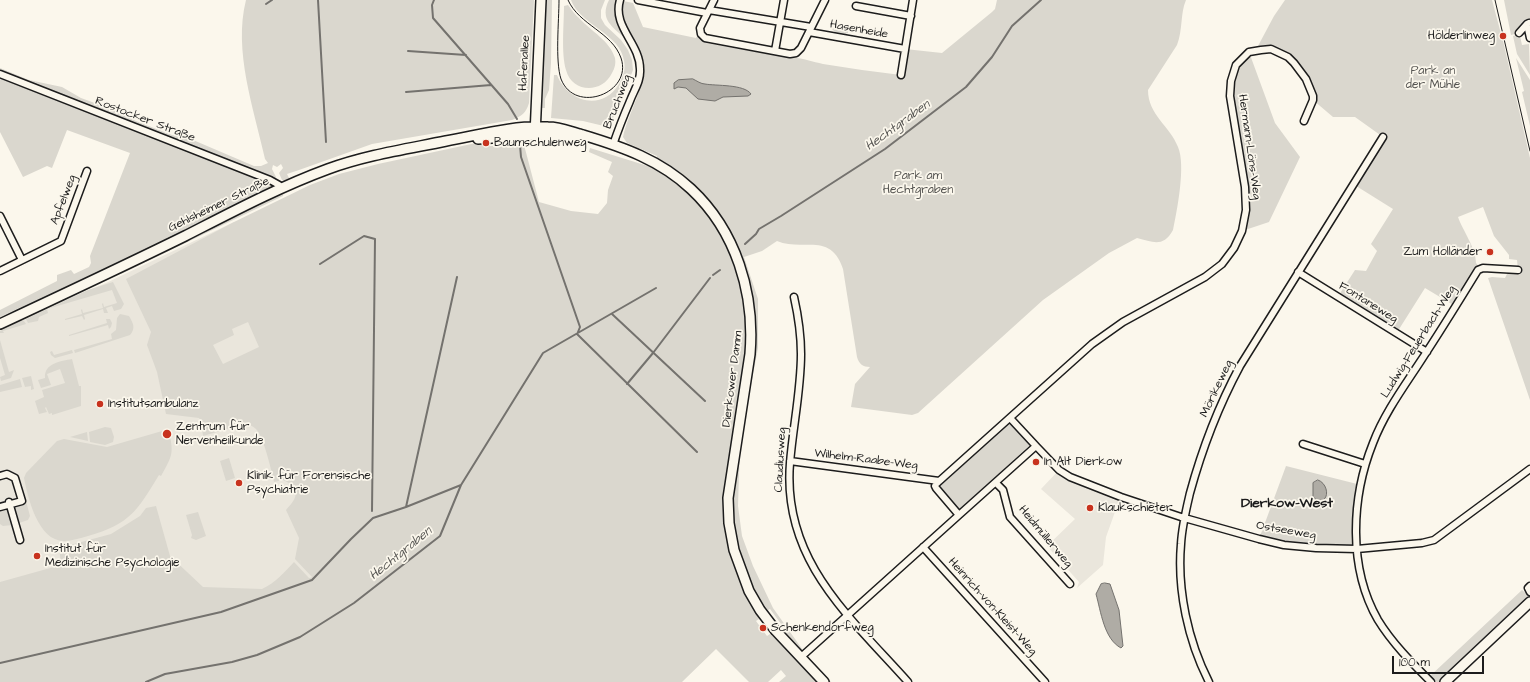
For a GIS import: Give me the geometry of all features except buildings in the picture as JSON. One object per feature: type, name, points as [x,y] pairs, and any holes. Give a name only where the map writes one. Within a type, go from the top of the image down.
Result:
[{"type":"street","name":"Hafenallee","points":[[535,131],[540,0]]},
{"type":"street","name":"Bruchweg","points":[[613,144],[638,82],[640,69],[638,54],[619,19],[618,11],[620,0]]},
{"type":"street","points":[[638,0],[708,11]]},
{"type":"street","points":[[714,0],[700,31],[705,38],[790,54],[796,53],[801,48],[825,0]]},
{"type":"street","points":[[775,51],[784,0]]},
{"type":"street","points":[[901,75],[914,0]]},
{"type":"street","name":"Hasenheide","points":[[856,6],[911,16]]},
{"type":"street","name":"Hasenheide","points":[[708,11],[779,22],[810,30],[905,49]]},
{"type":"street","points":[[1519,32],[1528,23]]},
{"type":"street","points":[[1528,23],[1530,38]]},
{"type":"street","name":"Hermann-Löns-Weg","points":[[939,481],[1105,334],[1140,312],[1205,277],[1222,264],[1234,248],[1242,231],[1246,210],[1245,187],[1230,96],[1231,81],[1236,64],[1249,52],[1260,50],[1271,50],[1288,58],[1294,63],[1306,79],[1313,96],[1313,100],[1304,121]]},
{"type":"street","name":"Rostocker Straße","points":[[0,74],[270,180],[279,186]]},
{"type":"street","name":"Dierkower Damm","points":[[535,131],[567,137],[580,134],[613,144],[658,163],[670,171],[693,191],[717,220],[730,242],[740,267],[749,303],[752,334],[728,498],[730,533],[738,564],[749,591],[760,610],[776,631],[824,682]]},
{"type":"street","name":"Gehlsheimer Straße","points":[[0,324],[112,271],[279,186],[345,164],[459,139],[495,139],[535,131]]},
{"type":"street","name":"Mörikeweg","points":[[1209,682],[1199,659],[1186,615],[1180,567],[1180,545],[1184,518],[1202,452],[1225,394],[1256,338],[1383,137]]},
{"type":"street","name":"Apfelweg","points":[[0,271],[61,241],[87,171]]},
{"type":"street","points":[[0,216],[22,260]]},
{"type":"street","name":"Ludwig-Feuerbach-Weg","points":[[1429,682],[1400,649],[1378,620],[1365,588],[1361,573],[1358,549],[1358,508],[1365,464],[1382,422],[1478,270],[1483,268],[1518,270]]},
{"type":"street","name":"Fontaneweg","points":[[1298,272],[1427,352]]},
{"type":"street","name":"Claudiusweg","points":[[794,297],[798,314],[801,354],[789,480],[790,498],[794,517],[806,553],[818,577],[848,616],[908,682]]},
{"type":"street","name":"Ostseeweg","points":[[1010,418],[1059,470],[1070,477],[1120,497],[1184,518],[1284,545],[1316,548],[1358,549],[1422,543],[1434,540],[1530,469]]},
{"type":"street","points":[[1303,444],[1365,464]]},
{"type":"street","points":[[801,657],[1036,446]]},
{"type":"street","name":"Wilhelm-Raabe-Weg","points":[[790,461],[939,481]]},
{"type":"street","points":[[0,468],[1,475],[6,474],[15,478],[22,501],[10,503],[0,507]]},
{"type":"street","points":[[939,481],[935,486],[936,488],[959,515]]},
{"type":"street","name":"Heidmüllerweg","points":[[996,482],[1003,490],[1010,517],[1070,584]]},
{"type":"street","points":[[10,503],[20,540]]},
{"type":"street","name":"Heinrich-von-Kleist-Weg","points":[[923,547],[1045,682]]},
{"type":"street","points":[[1530,586],[1528,588],[1530,592]]},
{"type":"street","points":[[1445,682],[1530,602]]},
{"type":"shaded area","points":[[693,79],[704,84],[742,88],[751,94],[748,96],[723,97],[715,101],[698,99],[686,88],[678,87],[674,89],[674,83],[678,80]]},
{"type":"shaded area","name":"Zentrum für Nervenheilkunde","points":[[234,222],[294,336],[312,577],[188,623],[0,670],[0,329],[106,283]]},
{"type":"shaded area","points":[[1058,471],[1120,498],[1106,537],[1103,565],[1077,588],[1079,582],[1047,546],[1075,519],[1041,489]]},
{"type":"shaded area","points":[[1318,480],[1325,486],[1327,494],[1323,500],[1315,499],[1313,496],[1313,483]]},
{"type":"shaded area","points":[[1101,584],[1110,584],[1119,610],[1123,646],[1121,648],[1115,644],[1107,632],[1096,594]]},
{"type":"green space","points":[[246,0],[534,0],[528,106],[523,114],[512,120],[372,144],[287,174],[290,180],[286,182],[282,180],[279,173],[283,168],[281,164],[277,167],[273,165],[272,169],[276,177],[275,179],[258,174],[275,185],[275,187],[122,263],[37,302],[19,308],[0,317],[0,310],[57,281],[57,275],[71,270],[74,274],[89,267],[91,263],[90,256],[130,153],[67,130],[52,168],[47,166],[23,177],[0,132],[0,68],[29,80],[62,87],[81,98],[114,110],[136,121],[172,135],[186,137],[254,166],[261,166],[268,163],[265,159],[246,80],[243,60],[243,19]]},
{"type":"green space","points":[[544,0],[552,0],[551,63],[549,90],[545,99],[545,108],[541,108],[540,98]]},
{"type":"green space","points":[[571,0],[605,0],[601,10],[601,18],[605,25],[621,40],[628,50],[632,60],[633,70],[618,109],[608,127],[583,121],[551,118],[554,75],[557,75],[569,92],[577,97],[595,101],[612,93],[623,76],[625,64],[621,52],[616,44],[583,16],[576,9]]},
{"type":"green space","points":[[609,0],[618,0],[618,21],[626,39],[612,27],[607,18],[606,7]]},
{"type":"green space","name":"Park am Hechtgraben","points":[[997,0],[1186,0],[1177,45],[1148,90],[1149,99],[1155,113],[1170,133],[1178,147],[1180,155],[1180,188],[1173,230],[1169,236],[1161,241],[1153,242],[1137,238],[1109,253],[1043,300],[918,413],[912,415],[851,407],[855,384],[870,367],[862,365],[857,357],[843,269],[838,257],[831,250],[823,246],[796,245],[777,241],[762,251],[744,257],[758,299],[758,348],[740,443],[738,506],[742,536],[753,566],[773,608],[805,653],[831,682],[779,682],[786,676],[781,670],[768,682],[749,682],[716,649],[682,682],[0,682],[0,582],[61,565],[59,546],[74,544],[111,534],[140,516],[146,508],[156,506],[170,556],[203,587],[262,589],[267,587],[294,562],[309,578],[312,577],[295,559],[299,538],[286,510],[293,502],[296,493],[295,486],[283,480],[274,482],[264,446],[256,429],[252,426],[244,424],[203,436],[199,418],[166,414],[157,372],[147,345],[151,332],[126,279],[234,222],[310,185],[339,174],[378,164],[476,143],[476,145],[490,144],[490,146],[493,146],[495,143],[511,140],[510,143],[523,141],[539,202],[571,211],[598,214],[607,203],[608,190],[613,176],[608,172],[612,162],[589,152],[590,148],[651,167],[657,156],[627,143],[623,137],[639,92],[643,73],[643,63],[640,52],[622,19],[623,1],[633,3],[643,27],[696,38],[698,35],[699,38],[706,43],[802,59],[823,64],[901,75],[905,49],[942,53],[995,9]],"holes":[[[248,322],[259,347],[223,364],[213,345],[234,335],[232,329]],[[760,600],[768,610],[770,609],[784,628],[781,630],[787,638],[781,642],[770,634],[767,636],[756,621],[759,619],[752,604]]]},
{"type":"green space","name":"Park an der Mühle","points":[[1285,0],[1492,0],[1530,158],[1530,400],[1488,278],[1505,278],[1509,270],[1518,270],[1517,260],[1509,259],[1509,255],[1494,236],[1483,207],[1458,217],[1474,251],[1476,263],[1480,268],[1455,306],[1425,288],[1396,334],[1337,298],[1355,270],[1366,271],[1377,251],[1371,244],[1393,209],[1353,184],[1383,137],[1355,117],[1333,117],[1313,100],[1306,79],[1288,57],[1259,48],[1258,46],[1274,16]]},
{"type":"green space","points":[[1504,0],[1530,0],[1530,23],[1519,33],[1511,35]]},
{"type":"green space","points":[[568,5],[578,17],[605,41],[613,52],[615,67],[607,80],[601,85],[588,88],[581,87],[569,78],[564,63],[563,47],[564,6]]},
{"type":"green space","points":[[842,24],[846,24],[848,27],[848,33],[839,36],[832,29]]},
{"type":"green space","points":[[1526,28],[1527,34],[1520,36],[1522,45],[1529,44],[1530,75],[1517,54],[1513,36],[1520,34]]},
{"type":"green space","points":[[1249,52],[1275,123],[1300,157],[1269,222],[1242,231],[1246,210],[1230,96],[1236,65]]},
{"type":"green space","points":[[1516,58],[1530,80],[1530,126],[1522,92],[1524,91]]},
{"type":"green space","points":[[284,191],[283,196],[121,274],[122,271]]},
{"type":"green space","points":[[113,282],[124,304],[121,309],[114,311],[112,306],[106,308],[108,313],[104,313],[103,309],[84,315],[84,320],[82,316],[65,320],[82,314],[82,309],[83,313],[103,308],[103,303],[104,307],[117,303],[112,290],[48,309],[88,290]]},
{"type":"green space","points":[[47,309],[48,313],[39,317],[38,321],[28,323],[26,319]]},
{"type":"green space","points":[[120,314],[129,316],[132,321],[133,328],[130,335],[75,353],[74,350],[112,339],[111,334],[116,330],[117,318]]},
{"type":"green space","points":[[106,319],[110,319],[112,323],[109,329],[108,325],[69,336],[107,323]]},
{"type":"green space","points":[[22,320],[26,324],[3,331],[4,333],[0,333],[0,331]]},
{"type":"green space","points":[[0,340],[9,372],[14,370],[11,378],[1,381],[0,377],[5,375],[0,358]]},
{"type":"green space","points":[[72,350],[73,353],[55,358],[50,352],[52,351],[54,355]]},
{"type":"green space","points":[[72,359],[79,386],[81,386],[81,406],[52,415],[52,413],[49,414],[46,407],[47,412],[39,414],[35,401],[44,397],[42,390],[65,383],[60,369],[47,374],[51,385],[41,388],[38,380],[45,378],[45,373],[50,366],[58,362]]},
{"type":"green space","points":[[31,376],[34,389],[31,390],[31,386],[25,387],[22,378]]},
{"type":"green space","points":[[20,379],[22,387],[0,392],[0,385]]},
{"type":"green space","points":[[1009,422],[1014,423],[1032,443],[1005,468],[1006,470],[962,510],[957,509],[938,486],[939,484]]},
{"type":"green space","points":[[105,427],[111,428],[114,437],[113,442],[105,445],[90,442],[89,432]]},
{"type":"green space","points":[[169,429],[172,449],[170,458],[161,476],[159,475],[138,507],[123,521],[102,531],[67,541],[55,539],[47,534],[36,517],[28,496],[24,478],[26,473],[57,441],[64,439],[107,447]]},
{"type":"green space","points":[[87,432],[88,441],[70,437]]},
{"type":"green space","points":[[229,458],[235,478],[226,481],[220,461]]},
{"type":"green space","points":[[1286,466],[1361,485],[1357,549],[1316,548],[1259,539]]},
{"type":"green space","points":[[26,501],[30,516],[28,520],[19,523],[14,505]]},
{"type":"green space","points":[[8,507],[13,525],[3,526],[0,524],[0,509]]},
{"type":"green space","points":[[198,512],[206,536],[196,540],[191,538],[192,535],[186,515]]},
{"type":"green space","points":[[1522,590],[1530,597],[1440,682],[1437,682],[1429,677]]},
{"type":"waterway","points":[[266,4],[272,0]]},
{"type":"waterway","points":[[318,0],[326,142]]},
{"type":"waterway","points":[[434,0],[432,5],[433,18],[508,104],[517,119]]},
{"type":"waterway","name":"Hechtgraben","points":[[745,244],[756,234],[759,229],[885,149],[966,87],[992,57],[1012,26],[1041,0]]},
{"type":"waterway","points":[[408,51],[466,55]]},
{"type":"waterway","points":[[406,92],[491,85]]},
{"type":"waterway","points":[[520,145],[521,157],[580,327],[578,332]]},
{"type":"waterway","points":[[320,264],[364,236],[375,239],[372,511]]},
{"type":"waterway","name":"Hechtgraben","points":[[713,275],[720,270]]},
{"type":"waterway","points":[[406,507],[457,277]]},
{"type":"waterway","name":"Hechtgraben","points":[[627,384],[653,353],[710,278]]},
{"type":"waterway","name":"Hechtgraben","points":[[146,682],[165,674],[232,662],[257,655],[300,637],[354,603],[440,536],[461,485],[543,353],[656,288]]},
{"type":"waterway","points":[[612,314],[705,401]]},
{"type":"waterway","points":[[577,334],[697,452]]},
{"type":"waterway","points":[[0,663],[221,612],[312,580],[373,518],[406,507],[461,485]]},
{"type":"tram line","points":[[559,0],[558,62],[561,79],[568,90],[578,96],[589,97],[601,95],[611,90],[619,81],[622,70],[621,58],[617,49],[610,41],[580,16],[573,9],[568,0]]},
{"type":"tram line","points":[[1495,0],[1530,151]]},
{"type":"place","name":"Hölderlinweg","points":[[1503,36]]},
{"type":"place","name":"Baumschulenweg","points":[[486,143]]},
{"type":"place","name":"Zum Holländer","points":[[1490,252]]},
{"type":"place","name":"Institutsambulanz","points":[[100,404]]},
{"type":"place","name":"Zentrum für Nervenheilkunde","points":[[167,434]]},
{"type":"place","name":"In Alt Dierkow","points":[[1036,462]]},
{"type":"place","name":"Klinik für Forensische Psychiatrie","points":[[239,483]]},
{"type":"place","name":"Klaukschieter","points":[[1090,508]]},
{"type":"place","name":"Institut für Medizinische Psychologie","points":[[37,556]]},
{"type":"place","name":"Schenkendorfweg","points":[[763,628]]},
{"type":"district","name":"Dierkow-West","points":[[1287,504]]}]
